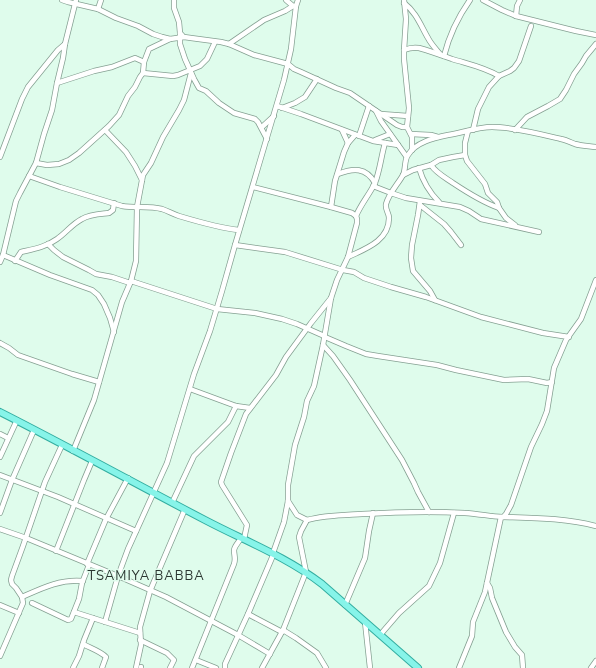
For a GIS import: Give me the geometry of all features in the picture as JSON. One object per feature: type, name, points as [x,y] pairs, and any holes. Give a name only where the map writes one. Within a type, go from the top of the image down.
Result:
[{"type":"main road","points":[[0,412],[92,461],[128,478],[154,494],[242,539],[274,553],[306,572],[380,635],[410,666],[418,668]]},
{"type":"street","points":[[62,0],[76,2],[98,9],[153,34],[170,39]]},
{"type":"street","points":[[98,9],[101,0]]},
{"type":"street","points":[[174,0],[174,8],[179,22],[181,36],[180,44],[190,72],[200,88],[206,91],[219,103],[234,112],[255,119],[262,127],[267,138]]},
{"type":"street","points":[[286,0],[295,6]]},
{"type":"street","points":[[106,622],[118,576],[145,510],[154,494],[167,462],[217,309],[267,138],[274,116],[279,107],[288,64],[295,6],[298,0]]},
{"type":"street","points":[[443,56],[450,36],[463,10],[470,0]]},
{"type":"street","points":[[483,0],[516,16],[596,35]]},
{"type":"street","points":[[516,16],[517,6],[520,0]]},
{"type":"street","points":[[76,2],[65,44],[52,110],[36,163],[16,201],[1,259],[15,261],[92,290],[98,295],[104,304],[114,332]]},
{"type":"street","points":[[404,2],[415,14],[429,39],[443,56]]},
{"type":"street","points":[[404,2],[406,19],[404,50],[405,71],[409,102],[407,127],[411,134],[412,150]]},
{"type":"street","points":[[229,44],[264,20],[295,6]]},
{"type":"street","points":[[518,227],[506,218],[496,202],[490,196],[485,184],[467,161],[465,155],[465,143],[478,109],[489,87],[499,76],[514,68],[519,61],[532,26]]},
{"type":"street","points":[[36,163],[47,165],[63,163],[79,153],[105,130],[119,115],[128,96],[143,73],[144,62],[150,48],[181,36],[229,44],[254,55],[288,64],[294,69],[350,93],[397,125],[407,127]]},
{"type":"street","points":[[143,73],[173,76],[190,72],[205,62],[215,42]]},
{"type":"street","points":[[0,157],[28,87],[58,50],[65,44]]},
{"type":"street","points":[[515,130],[527,117],[560,99],[574,74],[596,44]]},
{"type":"street","points":[[404,50],[419,48],[479,67],[499,76]]},
{"type":"street","points":[[57,83],[112,67],[135,58],[144,62]]},
{"type":"street","points":[[73,451],[94,400],[122,302],[136,261],[137,207],[143,175],[151,163],[163,137],[184,100],[190,72]]},
{"type":"street","points":[[279,107],[295,103],[305,97],[317,79]]},
{"type":"street","points":[[331,207],[335,181],[348,143],[357,135],[369,106]]},
{"type":"street","points":[[279,107],[373,141],[398,145]]},
{"type":"street","points":[[379,113],[408,116]]},
{"type":"street","points":[[348,257],[372,246],[383,236],[389,219],[386,211],[386,204],[405,169],[406,156],[381,122],[379,113]]},
{"type":"street","points":[[262,127],[274,116]]},
{"type":"street","points":[[406,156],[418,145],[438,137],[492,127],[562,139],[577,144],[596,147]]},
{"type":"street","points":[[105,130],[126,152],[142,180]]},
{"type":"street","points":[[342,130],[348,143]]},
{"type":"street","points":[[373,141],[390,134]]},
{"type":"street","points":[[411,134],[431,135],[438,137]]},
{"type":"street","points":[[225,668],[225,664],[274,553],[284,522],[288,501],[288,485],[295,445],[304,417],[307,401],[314,386],[325,337],[331,298],[337,280],[348,257],[358,219],[356,216],[359,208],[374,185],[379,173],[385,143]]},
{"type":"street","points":[[403,175],[413,170],[431,165],[445,158],[465,155]]},
{"type":"street","points":[[431,165],[433,169],[461,189],[499,208]]},
{"type":"street","points":[[419,168],[422,178],[430,193],[439,203]]},
{"type":"street","points":[[338,174],[351,170],[364,172],[369,175],[374,185],[391,194],[420,203],[439,203],[460,207],[481,219],[539,232]]},
{"type":"street","points":[[29,176],[114,204],[130,207],[151,207],[212,225],[239,230]]},
{"type":"street","points":[[252,187],[331,207],[352,213],[356,216]]},
{"type":"street","points":[[420,203],[444,224],[461,245]]},
{"type":"street","points":[[420,203],[412,245],[411,258],[413,271],[430,291],[435,300]]},
{"type":"street","points":[[15,261],[21,252],[36,249],[56,240],[81,219],[95,214],[109,213],[113,210],[114,204]]},
{"type":"street","points":[[48,244],[63,257],[96,274],[130,282],[217,309],[255,313],[289,322],[366,354],[437,365],[504,380],[552,382]]},
{"type":"street","points":[[235,245],[278,251],[354,272],[364,278],[435,300],[481,317],[543,333],[568,337]]},
{"type":"street","points":[[459,668],[472,636],[473,622],[482,603],[502,517],[509,510],[531,447],[547,411],[554,368],[566,340],[581,319],[596,280]]},
{"type":"street","points":[[192,668],[235,560],[235,547],[242,539],[247,527],[246,522],[221,482],[231,453],[246,414],[276,374],[286,357],[331,298]]},
{"type":"street","points":[[0,343],[18,355],[99,382]]},
{"type":"street","points":[[323,345],[350,380],[402,460],[429,512]]},
{"type":"street","points":[[190,389],[236,406],[250,408]]},
{"type":"street","points":[[172,503],[194,456],[228,422],[236,406]]},
{"type":"street","points":[[0,457],[17,420]]},
{"type":"street","points":[[0,514],[12,480],[34,430]]},
{"type":"street","points":[[0,434],[8,438]]},
{"type":"street","points":[[0,656],[23,603],[22,597],[12,584],[12,576],[42,492],[62,445]]},
{"type":"street","points":[[56,551],[92,461]]},
{"type":"street","points":[[0,475],[74,504],[136,531]]},
{"type":"street","points":[[32,603],[68,620],[71,619],[80,599],[88,564],[106,519],[128,478]]},
{"type":"street","points":[[288,501],[297,514],[307,520],[317,517],[373,513],[429,512],[562,520],[582,522],[596,526]]},
{"type":"street","points":[[139,668],[139,653],[141,646],[140,627],[150,591],[185,509]]},
{"type":"street","points":[[345,605],[365,558],[373,513]]},
{"type":"street","points":[[380,635],[399,613],[430,583],[440,563],[454,513]]},
{"type":"street","points":[[262,668],[282,631],[306,572],[300,537],[301,531],[307,520]]},
{"type":"street","points":[[0,529],[26,538],[166,597],[270,654]]},
{"type":"street","points":[[22,597],[47,586],[65,582],[83,581]]},
{"type":"street","points":[[487,583],[506,632],[522,655],[522,668]]},
{"type":"street","points":[[0,605],[19,613]]},
{"type":"street","points":[[74,612],[140,633]]},
{"type":"street","points":[[248,614],[296,638],[317,653],[326,668]]},
{"type":"street","points":[[73,668],[93,618]]},
{"type":"street","points":[[365,622],[370,668]]},
{"type":"street","points":[[140,640],[167,653],[174,660],[170,668]]},
{"type":"street","points":[[82,644],[100,652],[106,657],[102,668]]},
{"type":"street","points":[[196,660],[216,668]]},
{"type":"street","points":[[591,668],[596,661]]},
{"type":"district","name":"TSAMIYA BABBA","points":[[146,576]]}]
